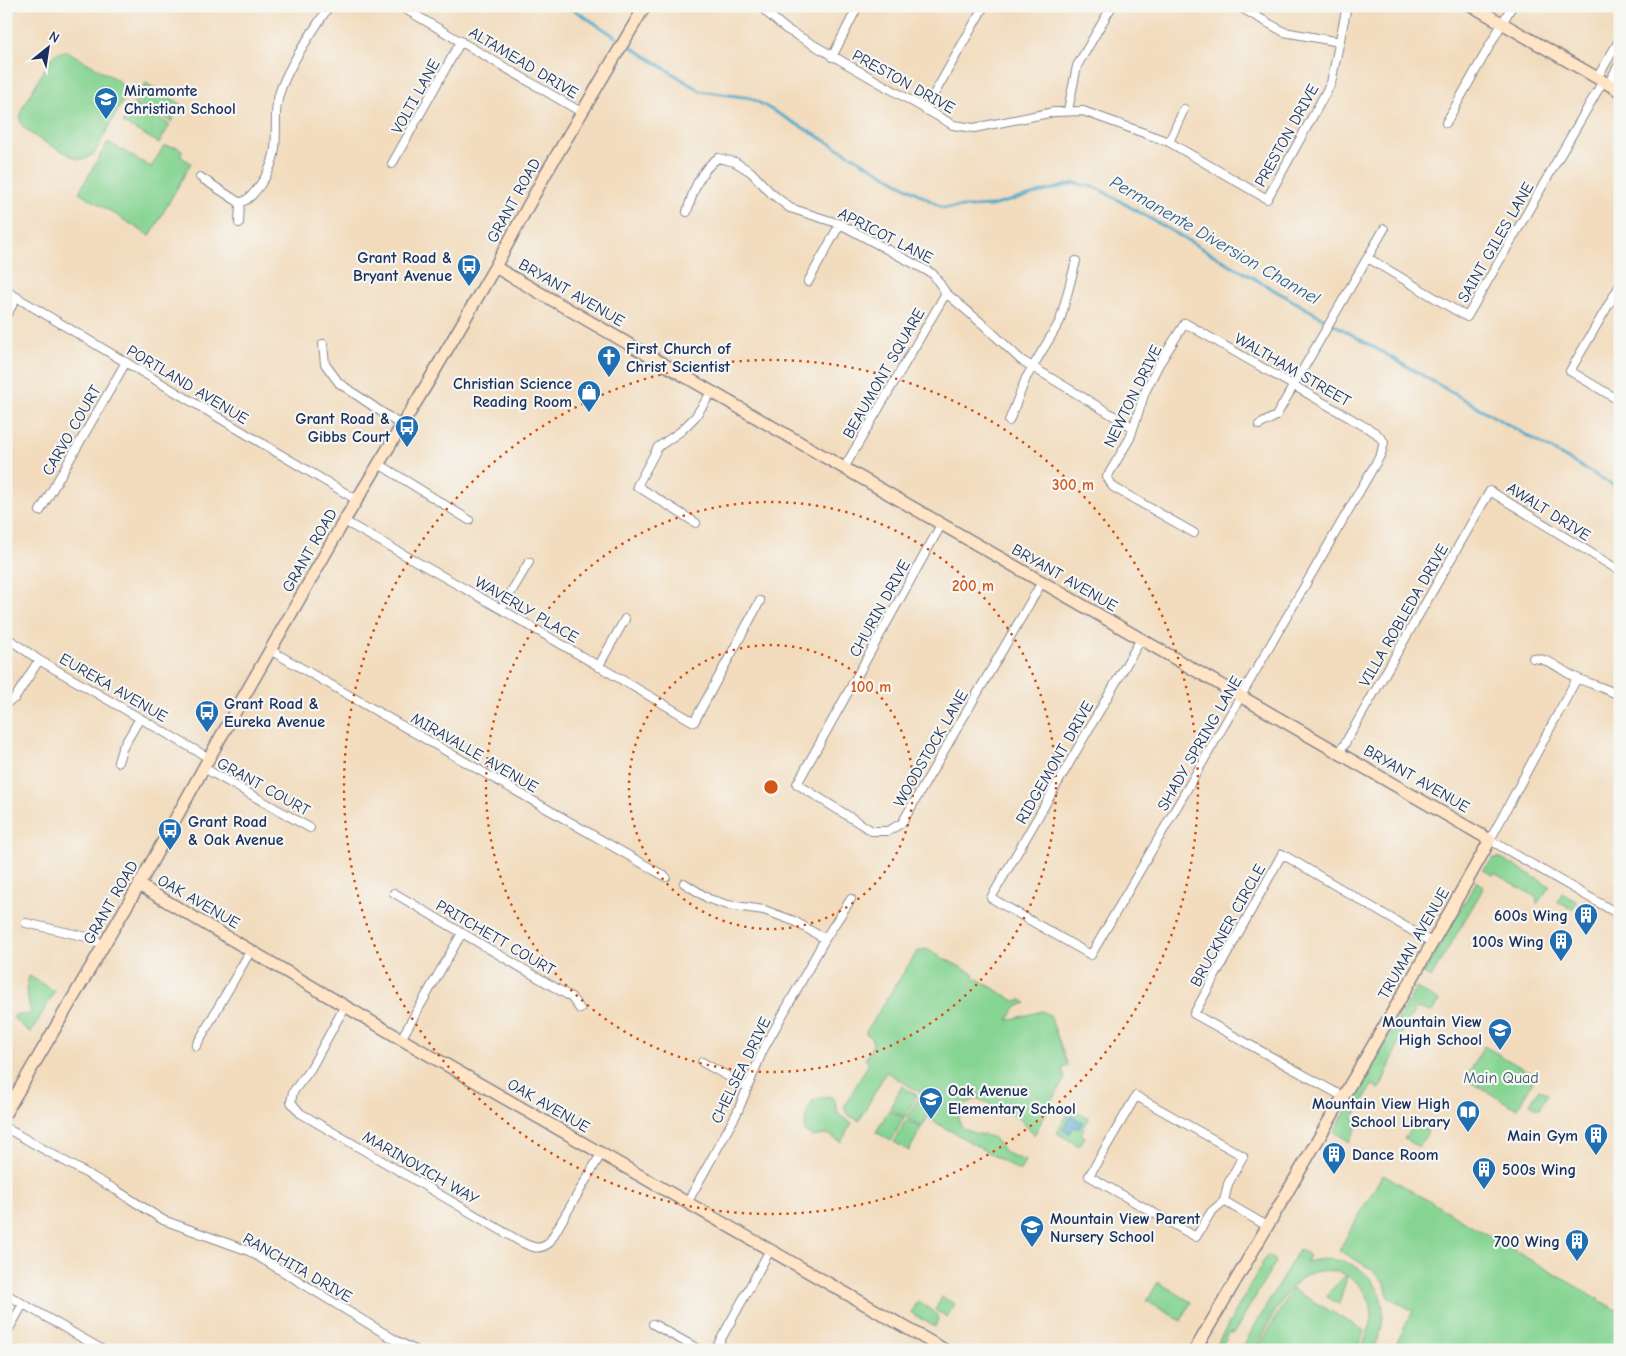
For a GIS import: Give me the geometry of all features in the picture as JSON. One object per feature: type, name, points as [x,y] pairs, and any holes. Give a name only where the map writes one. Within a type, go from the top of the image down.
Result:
[{"type":"street","points":[[240,203],[252,196],[272,165],[276,149],[280,90],[328,6]]},
{"type":"street","name":"ALTAMEAD DRIVE","points":[[400,6],[581,112]]},
{"type":"street","name":"GRANT ROAD","points":[[6,1112],[139,885],[206,763],[356,500],[402,426],[495,267],[581,112],[645,6]]},
{"type":"street","name":"PRESTON DRIVE","points":[[763,6],[766,12],[786,29],[952,125],[974,128],[1068,110],[1083,111],[1169,142],[1267,199],[1330,83],[1346,6]]},
{"type":"street","points":[[832,57],[858,6]]},
{"type":"street","points":[[925,110],[984,6]]},
{"type":"street","points":[[1068,110],[1077,66],[1112,6]]},
{"type":"street","points":[[1238,6],[1284,32],[1340,42]]},
{"type":"street","points":[[1472,6],[1620,91]]},
{"type":"street","points":[[1446,123],[1512,6]]},
{"type":"street","name":"VOLTI LANE","points":[[392,164],[461,41]]},
{"type":"street","name":"SAINT GILES LANE","points":[[1368,258],[1467,317],[1603,81],[1619,41]]},
{"type":"street","name":"SAINT GILES LANE","points":[[1603,81],[1620,63]]},
{"type":"street","points":[[1169,142],[1184,109]]},
{"type":"street","name":"APRICOT LANE","points":[[687,212],[692,194],[707,166],[718,158],[735,162],[751,172],[771,193],[790,208],[840,224],[933,274],[946,293],[1032,368],[1132,428]]},
{"type":"street","points":[[200,177],[240,203]]},
{"type":"street","points":[[239,223],[240,203]]},
{"type":"street","points":[[808,282],[840,224]]},
{"type":"street","points":[[1259,425],[1276,416],[1384,229]]},
{"type":"street","points":[[1009,421],[1032,368],[1060,321],[1076,261]]},
{"type":"street","name":"BRYANT AVENUE","points":[[495,267],[1620,915]]},
{"type":"street","points":[[1620,285],[1570,371],[1620,400]]},
{"type":"street","name":"PORTLAND AVENUE","points":[[6,291],[356,500]]},
{"type":"street","name":"BEAUMONT SQUARE","points":[[844,468],[946,293]]},
{"type":"street","points":[[6,316],[17,297]]},
{"type":"street","name":"WALTHAM STREET","points":[[1185,323],[1376,433],[1384,442]]},
{"type":"street","name":"NEWTON DRIVE","points":[[1185,323],[1160,364],[1132,428],[1130,438],[1107,477],[1109,482],[1120,491],[1194,532]]},
{"type":"street","points":[[323,344],[325,364],[339,383],[402,426]]},
{"type":"street","name":"CARVO COURT","points":[[40,512],[126,362]]},
{"type":"street","points":[[696,524],[637,486],[658,447],[681,431],[695,417],[711,393]]},
{"type":"street","name":"SHADY SPRING LANE","points":[[991,898],[1091,955],[1381,454],[1384,442]]},
{"type":"street","points":[[379,464],[469,520]]},
{"type":"street","name":"AWALT DRIVE","points":[[1490,491],[1620,570]]},
{"type":"street","name":"VILLA ROBLEDA DRIVE","points":[[1340,752],[1490,491]]},
{"type":"street","name":"WAVERLY PLACE","points":[[344,521],[502,609],[694,722],[760,601]]},
{"type":"street","name":"CHURIN DRIVE","points":[[797,784],[941,525]]},
{"type":"street","points":[[502,609],[530,562]]},
{"type":"street","name":"WOODSTOCK LANE","points":[[797,784],[872,831],[888,831],[902,823],[1042,582]]},
{"type":"street","points":[[598,666],[625,619]]},
{"type":"street","name":"EUREKA AVENUE","points":[[6,638],[39,660],[140,718],[206,763]]},
{"type":"street","name":"RIDGEMONT DRIVE","points":[[991,898],[1141,639]]},
{"type":"street","name":"MIRAVALLE AVENUE","points":[[270,650],[666,877]]},
{"type":"street","points":[[1533,658],[1546,659],[1577,678],[1610,690],[1620,696]]},
{"type":"street","points":[[6,703],[15,698],[39,660]]},
{"type":"street","name":"TRUMAN AVENUE","points":[[1195,1350],[1433,943],[1577,678]]},
{"type":"street","points":[[118,762],[122,749],[140,718]]},
{"type":"street","name":"GRANT COURT","points":[[206,763],[310,828]]},
{"type":"street","name":"BRUCKNER CIRCLE","points":[[1342,1096],[1194,1014],[1282,854],[1433,943]]},
{"type":"street","points":[[684,883],[709,899],[764,910],[794,921],[825,939]]},
{"type":"street","name":"OAK AVENUE","points":[[139,885],[401,1039],[945,1350]]},
{"type":"street","name":"PRITCHETT COURT","points":[[394,893],[571,997],[580,1009]]},
{"type":"street","name":"CHELSEA DRIVE","points":[[687,1203],[737,1113],[763,1050],[825,939],[851,899]]},
{"type":"street","points":[[26,923],[91,938],[104,946]]},
{"type":"street","points":[[401,1039],[462,933]]},
{"type":"street","points":[[196,1046],[251,950]]},
{"type":"street","name":"MARINOVICH WAY","points":[[346,1006],[311,1068],[293,1092],[291,1102],[300,1113],[521,1242],[534,1248],[543,1247],[549,1243],[602,1154]]},
{"type":"street","points":[[702,1062],[747,1086]]},
{"type":"street","points":[[1136,1096],[1244,1156],[1228,1184],[1224,1202],[1211,1212],[1196,1237],[1089,1176],[1136,1096]]},
{"type":"street","name":"RANCHITA DRIVE","points":[[6,1128],[116,1190],[163,1220],[249,1252],[397,1341],[416,1350]]},
{"type":"street","points":[[1224,1202],[1267,1226]]},
{"type":"street","points":[[715,1350],[770,1250]]},
{"type":"street","points":[[6,1294],[103,1350]]},
{"type":"street","points":[[6,1334],[23,1304]]},
{"type":"street","points":[[653,1324],[700,1350]]},
{"type":"green space","points":[[67,51],[119,81],[124,88],[123,101],[94,154],[85,159],[77,159],[39,139],[26,130],[22,125],[20,117],[22,109],[51,58],[55,54]]},
{"type":"green space","points":[[146,83],[181,104],[171,122],[135,102]]},
{"type":"green space","points":[[134,104],[170,125],[159,143],[123,123]]},
{"type":"green space","points":[[108,142],[151,167],[164,146],[177,147],[183,151],[180,156],[191,163],[150,236],[79,192]]},
{"type":"green space","points":[[1494,858],[1501,858],[1550,886],[1537,904],[1536,897],[1494,873],[1493,875],[1483,870]]},
{"type":"green space","points":[[1477,881],[1484,887],[1431,978],[1423,974]]},
{"type":"green space","points":[[1562,893],[1577,902],[1572,909],[1557,902]]},
{"type":"green space","points":[[926,949],[974,974],[973,976],[1015,1001],[1022,1000],[1026,1003],[1015,1008],[1008,1020],[1042,1011],[1050,1016],[1068,1066],[1062,1069],[1065,1078],[1034,1135],[1020,1119],[977,1098],[964,1106],[958,1119],[968,1131],[994,1138],[1006,1153],[1025,1161],[1020,1171],[930,1119],[938,1103],[886,1072],[859,1121],[847,1114],[844,1107],[869,1063],[865,1060],[873,1044],[871,1037],[865,1033],[917,952]]},
{"type":"green space","points":[[29,976],[55,991],[31,1033],[13,1018],[15,1015],[31,1014],[26,990]]},
{"type":"green space","points":[[1416,988],[1439,1001],[1432,1012],[1416,1008],[1405,1028],[1380,1089],[1372,1085],[1353,1119],[1358,1123],[1350,1142],[1334,1132]]},
{"type":"green space","name":"Main Quad","points":[[1484,1046],[1536,1076],[1517,1109],[1465,1079]]},
{"type":"green space","points":[[902,1086],[917,1095],[905,1117],[890,1108]]},
{"type":"green space","points":[[1539,1089],[1548,1094],[1539,1109],[1530,1104]]},
{"type":"green space","points":[[828,1096],[834,1099],[839,1115],[852,1123],[841,1142],[827,1134],[814,1137],[804,1131],[808,1109],[813,1100]]},
{"type":"green space","points":[[920,1096],[935,1104],[922,1127],[907,1118]]},
{"type":"green space","points":[[1071,1108],[1089,1119],[1081,1134],[1085,1137],[1079,1146],[1057,1133]]},
{"type":"green space","points":[[889,1110],[904,1118],[891,1141],[876,1132]]},
{"type":"green space","points":[[906,1120],[921,1128],[909,1151],[894,1142]]},
{"type":"green space","points":[[1417,1121],[1428,1127],[1426,1131],[1428,1132],[1419,1147],[1404,1138]]},
{"type":"green space","points":[[1383,1174],[1620,1312],[1620,1350],[1393,1350],[1413,1311],[1388,1297],[1385,1283],[1371,1269],[1339,1250]]},
{"type":"green space","points":[[1299,1249],[1309,1255],[1306,1262],[1327,1259],[1345,1262],[1360,1270],[1372,1281],[1380,1295],[1383,1312],[1381,1331],[1373,1350],[1359,1350],[1372,1319],[1369,1301],[1364,1290],[1345,1275],[1333,1271],[1321,1271],[1309,1274],[1292,1287],[1280,1304],[1255,1350],[1241,1350]]},
{"type":"green space","points":[[1267,1255],[1273,1258],[1275,1263],[1234,1333],[1230,1332],[1219,1350],[1214,1350]]},
{"type":"green space","points":[[1345,1276],[1347,1277],[1339,1304],[1325,1296]]},
{"type":"green space","points":[[1158,1282],[1191,1302],[1181,1321],[1147,1301]]},
{"type":"green space","points":[[1292,1289],[1365,1331],[1355,1350],[1257,1350]]},
{"type":"green space","points":[[942,1297],[955,1304],[947,1317],[935,1310]]},
{"type":"green space","points":[[918,1301],[939,1316],[935,1327],[911,1313]]},
{"type":"water","points":[[1071,1116],[1083,1122],[1079,1129],[1074,1127],[1069,1134],[1063,1130]]},
{"type":"waterway","name":"Permanente Diversion Channel","points":[[568,6],[700,91],[751,98],[943,208],[991,206],[1075,183],[1097,188],[1620,489]]},
{"type":"place","name":"Miramonte Christian School","points":[[106,120]]},
{"type":"place","name":"Grant Road & Bryant Avenue","points":[[469,287]]},
{"type":"place","name":"First Church of Christ Scientist","points":[[609,378]]},
{"type":"place","name":"Christian Science Reading Room","points":[[589,413]]},
{"type":"place","name":"Grant Road & Gibbs Court","points":[[407,448]]},
{"type":"place","name":"Grant Road & Eureka Avenue","points":[[207,733]]},
{"type":"place","name":"Grant Road & Oak Avenue","points":[[170,851]]},
{"type":"place","name":"600s Wing","points":[[1586,936]]},
{"type":"place","name":"100s Wing","points":[[1561,962]]},
{"type":"place","name":"Mountain View High School","points":[[1500,1051]]},
{"type":"place","name":"Oak Avenue Elementary School","points":[[931,1120]]},
{"type":"place","name":"Mountain View High School Library","points":[[1468,1133]]},
{"type":"place","name":"Main Gym","points":[[1596,1156]]},
{"type":"place","name":"Dance Room","points":[[1334,1175]]},
{"type":"place","name":"500s Wing","points":[[1484,1190]]},
{"type":"place","name":"Mountain View Parent Nursery School","points":[[1032,1248]]},
{"type":"place","name":"700 Wing","points":[[1577,1262]]}]
